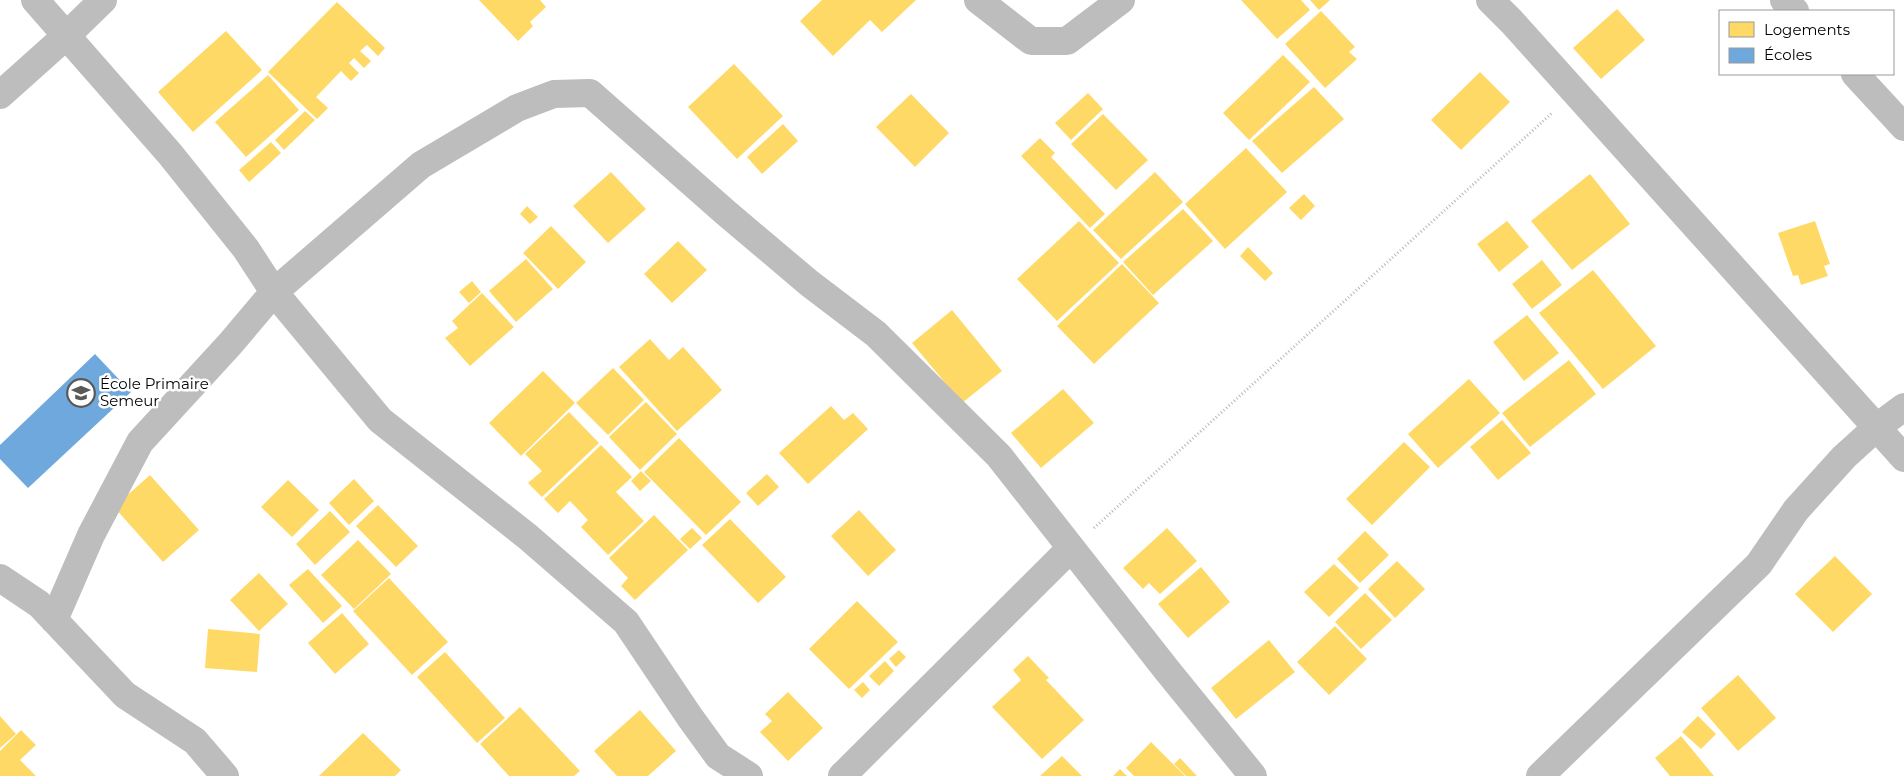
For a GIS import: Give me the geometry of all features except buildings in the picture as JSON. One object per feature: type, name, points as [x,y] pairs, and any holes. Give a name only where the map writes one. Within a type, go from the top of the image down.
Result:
[{"type":"street","points":[[35,0],[182,168],[246,249],[274,292],[380,420],[528,537],[626,622],[688,716],[718,756],[749,776]]},
{"type":"street","points":[[0,95],[66,36],[102,0]]},
{"type":"street","points":[[978,0],[1031,41],[1067,41],[1121,0]]},
{"type":"street","points":[[1490,0],[1512,22],[1904,458]]},
{"type":"street","points":[[1784,0],[1794,10]]},
{"type":"street","points":[[1856,75],[1904,127]]},
{"type":"street","points":[[54,620],[92,535],[140,442],[230,344],[274,292],[421,166],[517,108],[554,94],[590,93],[809,283],[876,334],[999,456],[1166,669],[1254,776]]},
{"type":"street","points":[[1540,776],[1759,564],[1796,510],[1844,457],[1877,427],[1904,407]]},
{"type":"street","points":[[842,776],[1071,548]]},
{"type":"street","points":[[0,578],[39,604],[126,695],[195,741],[225,776]]},
{"type":"path","points":[[1071,548],[1575,92]]},
{"type":"place","name":"École Primaire Semeur","points":[[81,393]]}]
